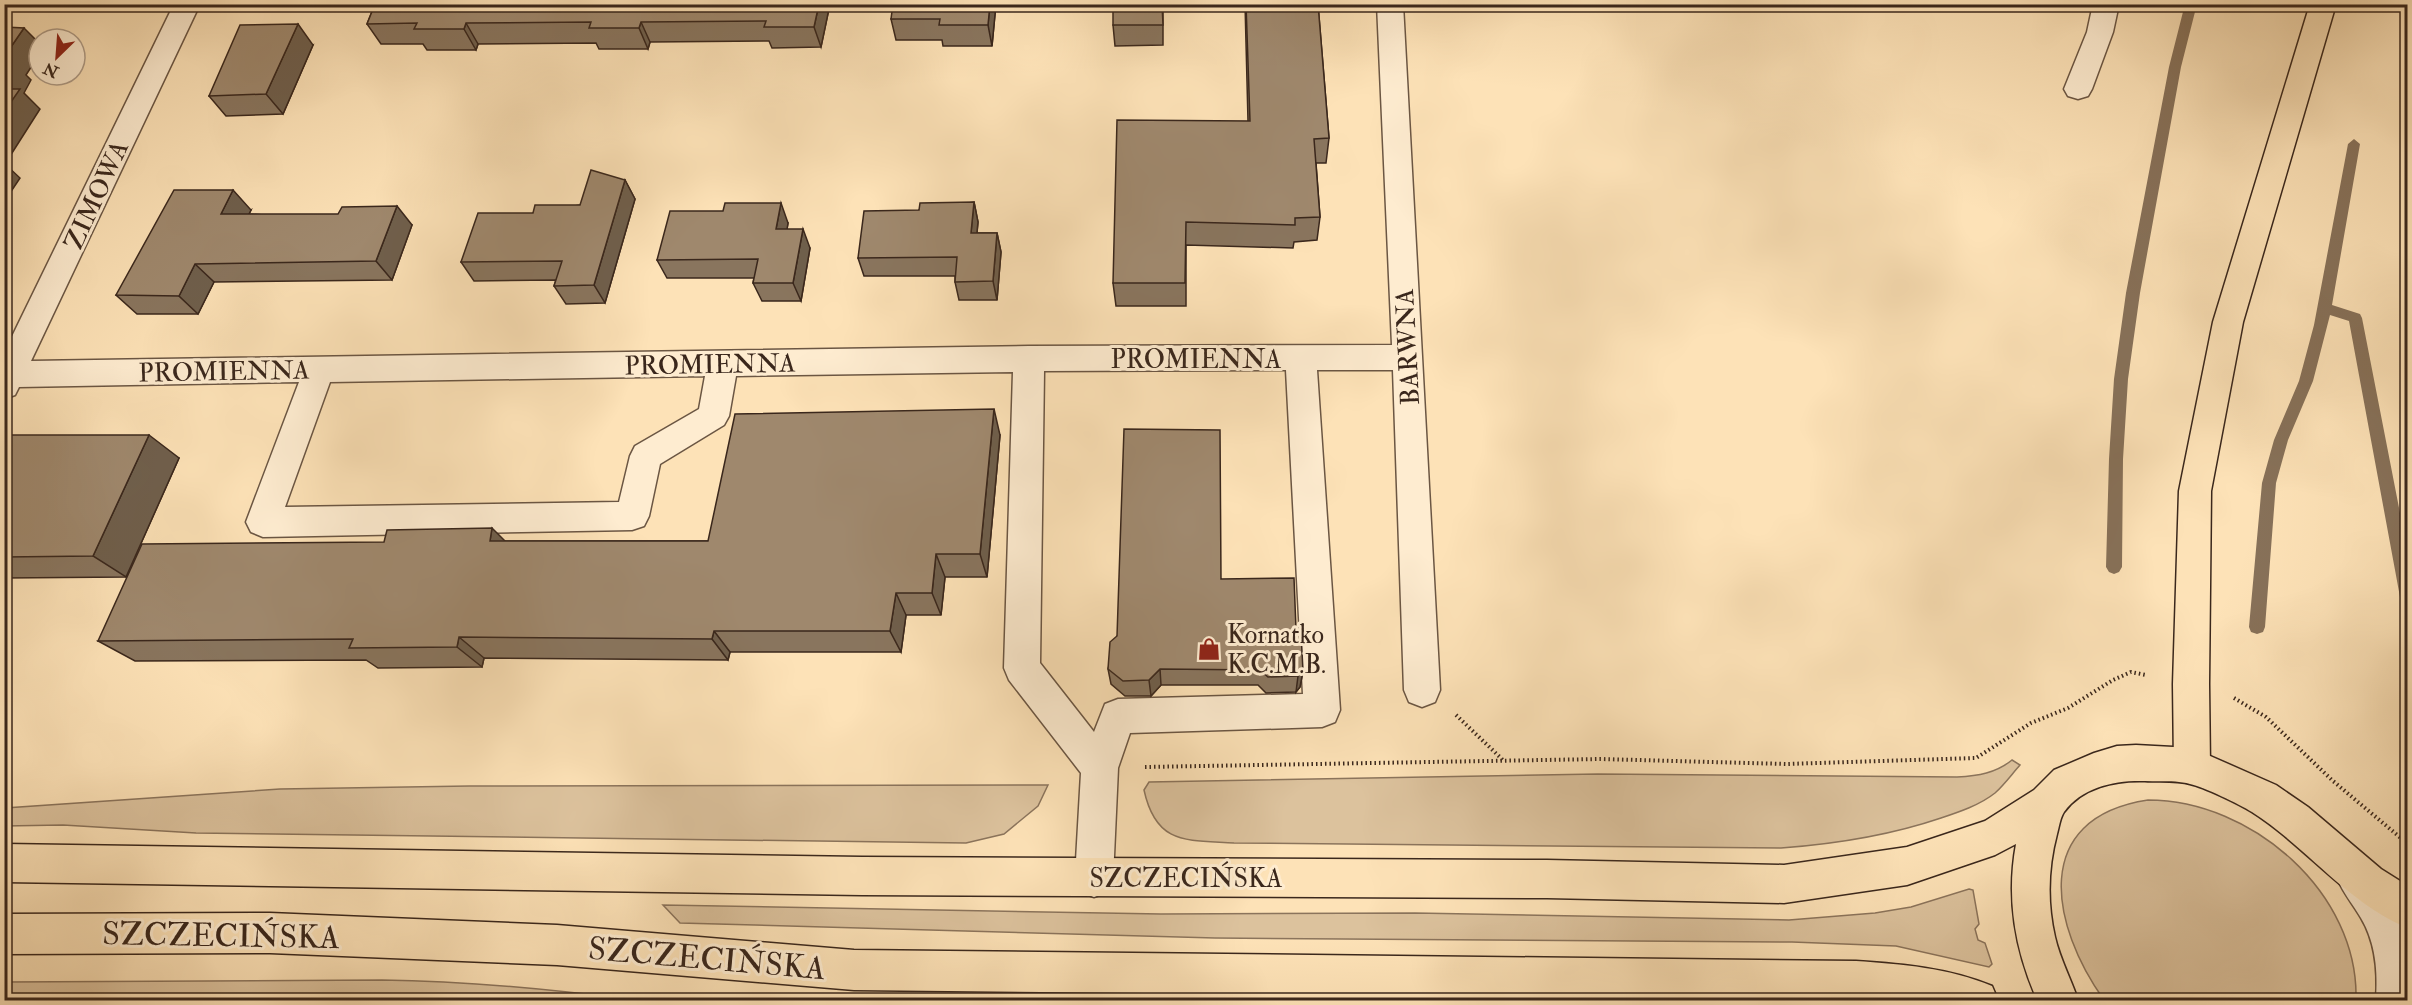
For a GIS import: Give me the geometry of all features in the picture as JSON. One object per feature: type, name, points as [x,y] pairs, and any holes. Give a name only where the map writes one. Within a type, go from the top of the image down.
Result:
[{"type":"main road","points":[[2323,4],[2228,322],[2195,491],[2191,684],[2192,766],[2263,798],[2295,820],[2349,869],[2408,909]]},
{"type":"main road","name":"SZCZECIŃSKA","points":[[4,863],[1094,878],[1547,879],[1784,884],[1907,866],[1995,836],[2047,802],[2067,783],[2117,764],[2192,766]]},
{"type":"main road","points":[[2047,802],[2031,860],[2028,890],[2038,947],[2058,1000]]},
{"type":"main road","name":"SZCZECIŃSKA","points":[[4,934],[282,933],[556,945],[854,969],[1899,984],[1978,1000]]},
{"type":"street","name":"ZIMOWA","points":[[8,380],[187,4]]},
{"type":"street","name":"BARWNA","points":[[1390,4],[1422,690]]},
{"type":"street","points":[[2078,89],[2100,32],[2106,4]]},
{"type":"street","name":"PROMIENNA","points":[[8,380],[319,370],[1029,359],[1408,357]]},
{"type":"street","points":[[1094,878],[1100,768],[1118,716],[1322,710],[1301,358]]},
{"type":"street","points":[[1029,359],[1022,668],[1100,768]]},
{"type":"street","points":[[319,370],[263,522],[632,516],[646,456],[713,416],[723,364]]},
{"type":"street","points":[[2349,869],[2382,915],[2391,939],[2396,963],[2396,1000]]},
{"type":"path","points":[[1100,768],[1600,759],[1786,764],[1976,758],[2031,723],[2068,708],[2113,680],[2131,672],[2191,684],[2237,699],[2266,716],[2359,805],[2408,844]]},
{"type":"path","points":[[1422,690],[1449,708],[1504,761]]},
{"type":"shaded area","points":[[2012,760],[2020,765],[1998,790],[1983,801],[1962,811],[1882,834],[1781,848],[1201,841],[1176,836],[1165,830],[1156,821],[1149,808],[1144,790],[1149,782],[1598,774],[1957,777],[1986,773]]},
{"type":"shaded area","points":[[1048,785],[1038,806],[1004,834],[966,843],[196,833],[63,825],[4,826],[5,808],[280,789],[469,786]]},
{"type":"shaded area","points":[[2148,800],[2187,804],[2225,816],[2260,835],[2292,860],[2319,890],[2339,924],[2352,961],[2356,1000],[2104,1000],[2086,971],[2072,940],[2063,909],[2062,879],[2068,852],[2083,828],[2110,811]]},
{"type":"shaded area","points":[[1969,889],[1973,890],[1979,924],[1975,929],[1978,940],[1985,943],[1992,964],[1989,967],[1896,946],[1792,942],[1215,938],[680,923],[663,905],[1161,914],[1415,913],[1789,920],[1875,913],[1911,907]]},
{"type":"shaded area","points":[[382,980],[508,986],[634,1000],[5,1000],[5,982]]},
{"type":"building","points":[[375,4],[819,4],[814,27],[764,27],[766,21],[641,22],[639,28],[589,28],[591,22],[466,23],[464,29],[414,29],[417,23],[367,24]]},
{"type":"building","points":[[893,4],[990,4],[988,25],[939,25],[940,19],[891,19]]},
{"type":"building","points":[[1113,4],[1162,4],[1163,25],[1113,25]]},
{"type":"building","points":[[1246,4],[1318,4],[1329,138],[1314,139],[1320,217],[1295,218],[1295,225],[1186,222],[1185,283],[1113,283],[1117,120],[1250,121]]},
{"type":"building","points":[[298,24],[266,94],[209,96],[240,25]]},
{"type":"building","points":[[4,27],[24,28],[4,57]]},
{"type":"building","points":[[4,60],[11,60],[4,70]]},
{"type":"building","points":[[4,89],[20,89],[4,112]]},
{"type":"building","points":[[591,170],[625,180],[594,285],[554,286],[562,261],[461,262],[478,213],[533,213],[535,205],[580,205]]},
{"type":"building","points":[[174,190],[233,190],[221,214],[338,214],[342,207],[397,206],[376,261],[195,264],[179,296],[116,295]]},
{"type":"building","points":[[974,202],[971,233],[997,233],[993,281],[955,282],[957,257],[858,258],[864,211],[919,210],[920,203]]},
{"type":"building","points":[[725,203],[781,203],[776,229],[803,229],[793,283],[753,283],[758,259],[657,260],[670,211],[723,211]]},
{"type":"building","points":[[994,409],[980,554],[936,554],[932,593],[896,593],[890,631],[714,631],[712,639],[459,637],[457,647],[349,648],[353,639],[98,641],[142,544],[384,542],[387,530],[492,528],[490,541],[708,541],[735,414]]},
{"type":"building","points":[[1124,429],[1220,430],[1221,579],[1294,578],[1296,629],[1301,633],[1303,671],[1298,676],[1268,677],[1260,670],[1160,669],[1149,680],[1123,681],[1108,669],[1110,642],[1117,636]]},
{"type":"building","points":[[5,435],[149,435],[93,556],[4,557]]},
{"type":"waterway","points":[[2114,567],[2116,459],[2121,379],[2133,293],[2175,67],[2191,4]]},
{"type":"waterway","points":[[2257,627],[2269,483],[2281,440],[2306,381],[2321,325],[2354,144]]},
{"type":"waterway","points":[[2325,308],[2355,318],[2408,597]]},
{"type":"place","name":"Kornatko K.C.M.B.","points":[[1209,649]]}]
